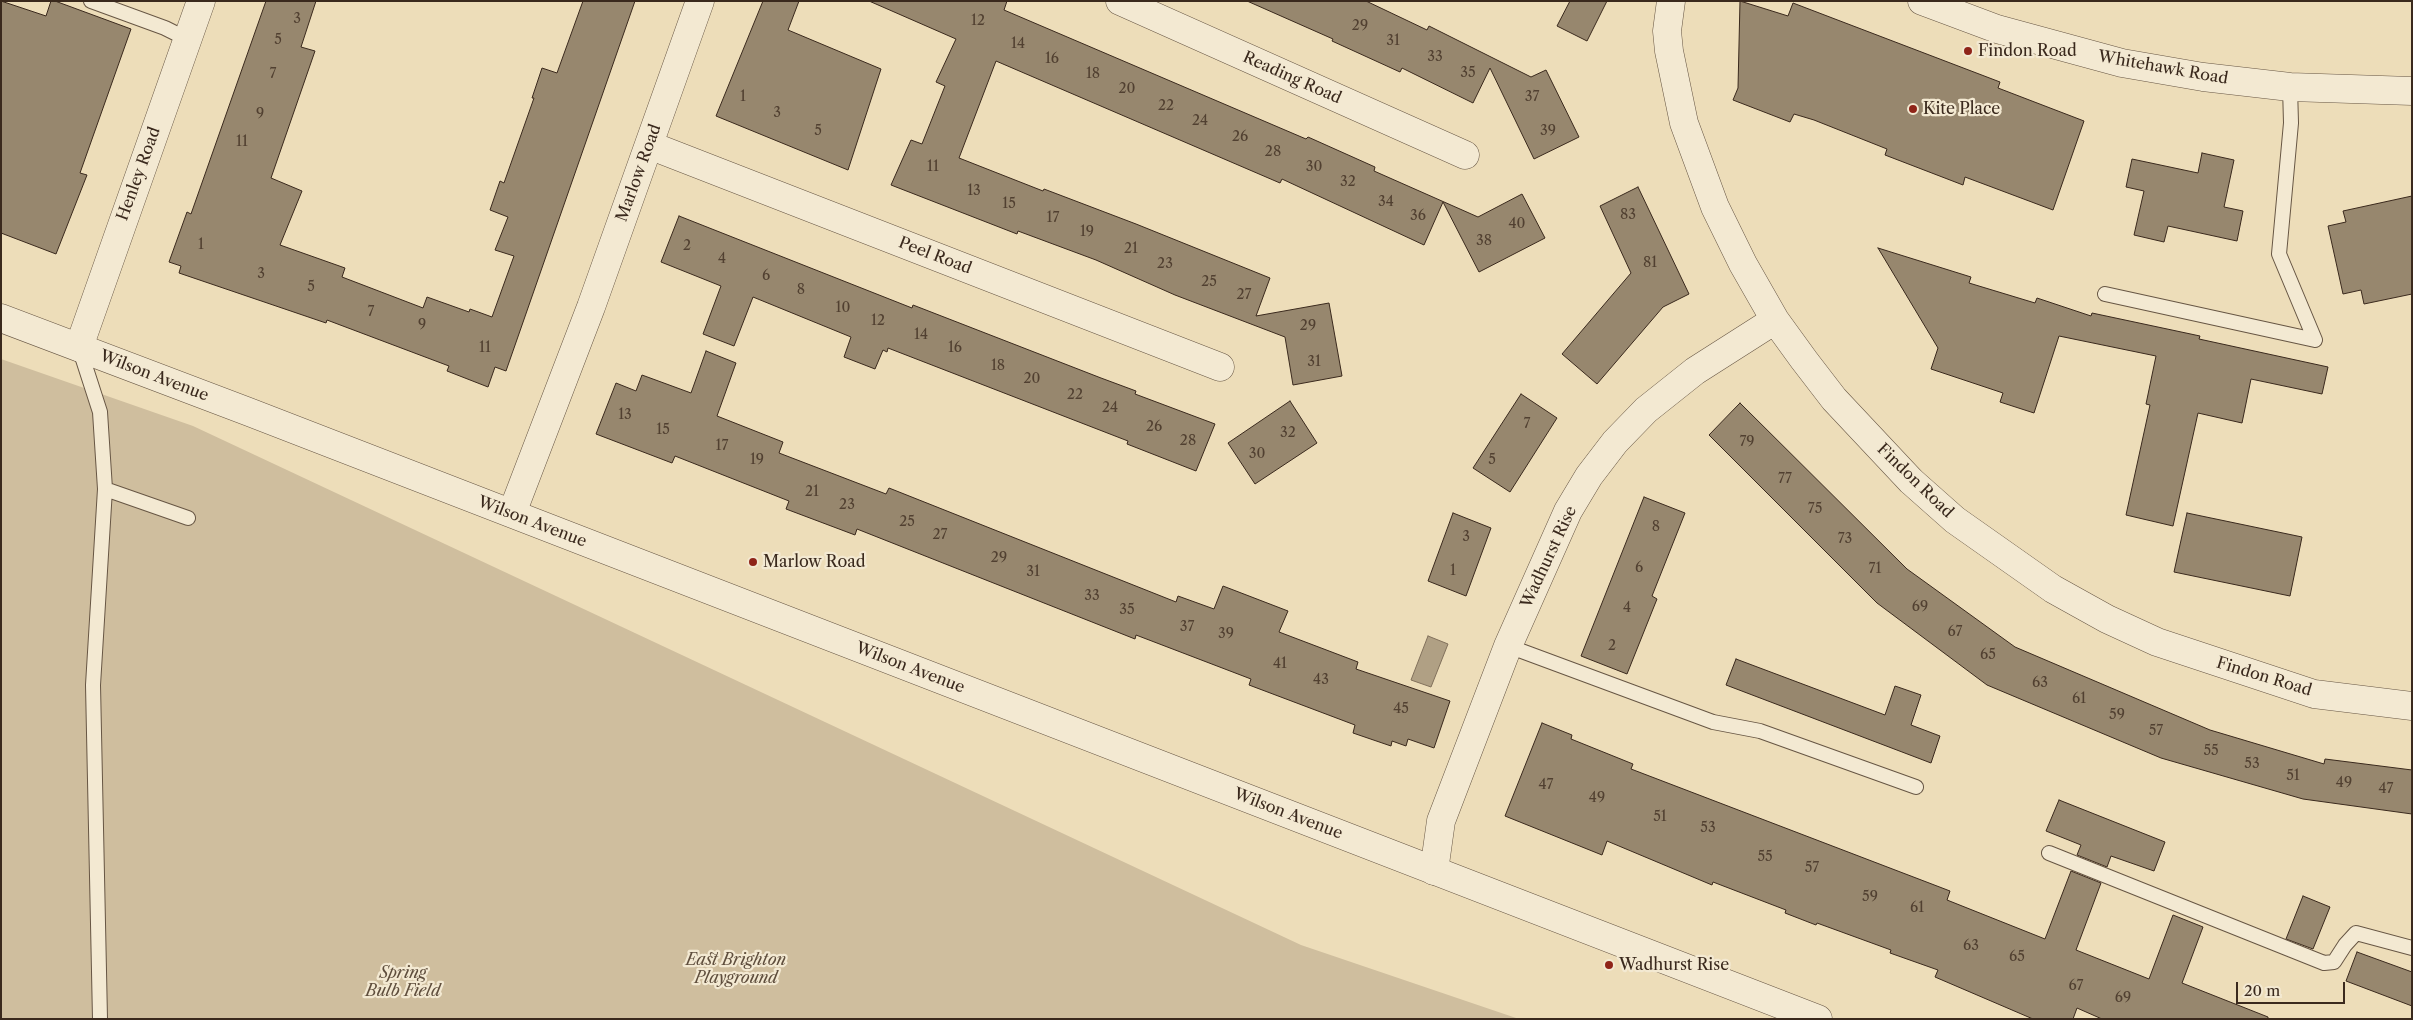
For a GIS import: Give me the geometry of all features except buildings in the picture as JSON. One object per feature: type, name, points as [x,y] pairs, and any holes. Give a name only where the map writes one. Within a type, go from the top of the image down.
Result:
[{"type":"street","name":"Henley Road","points":[[79,347],[201,1]]},
{"type":"street","name":"Marlow Road","points":[[512,514],[591,307],[700,1]]},
{"type":"street","name":"Reading Road","points":[[1120,1],[1465,155]]},
{"type":"street","name":"Findon Road","points":[[1671,1],[1667,31],[1668,52],[1690,140],[1715,206],[1743,264],[1775,320],[1834,399],[1911,481],[1955,520],[2053,589],[2157,642],[2314,694],[2412,706]]},
{"type":"street","name":"Whitehawk Road","points":[[1922,1],[1997,29],[2122,63],[2203,78],[2290,87],[2412,91]]},
{"type":"street","name":"Peel Road","points":[[649,145],[1220,367]]},
{"type":"street","name":"Wilson Avenue","points":[[1,318],[1818,1019]]},
{"type":"street","name":"Wadhurst Rise","points":[[1434,871],[1441,821],[1508,646],[1568,511],[1589,476],[1615,442],[1646,410],[1695,371],[1775,320]]},
{"type":"lane","points":[[91,1],[165,28],[187,39]]},
{"type":"lane","points":[[2105,294],[2314,340],[2279,254],[2291,123],[2290,87]]},
{"type":"lane","points":[[79,347],[100,412],[106,489],[92,685],[100,1019]]},
{"type":"lane","points":[[106,489],[188,518]]},
{"type":"lane","points":[[1508,646],[1713,722],[1760,731],[1916,787]]},
{"type":"lane","points":[[2049,853],[2324,963],[2334,962],[2345,944],[2356,933],[2412,948]]},
{"type":"green space","points":[[1,359],[193,426],[1301,945],[1519,1019],[1,1019]]},
{"type":"shaded area","points":[[1428,636],[1448,644],[1431,687],[1411,680]]},
{"type":"place","name":"Findon Road","points":[[1968,51]]},
{"type":"place","name":"Kite Place","points":[[1913,109]]},
{"type":"place","name":"Marlow Road","points":[[753,562]]},
{"type":"place","name":"Wadhurst Rise","points":[[1609,965]]},
{"type":"park label","name":"East Brighton Playground","points":[[736,969]]},
{"type":"park label","name":"Spring Bulb Field","points":[[403,982]]}]
